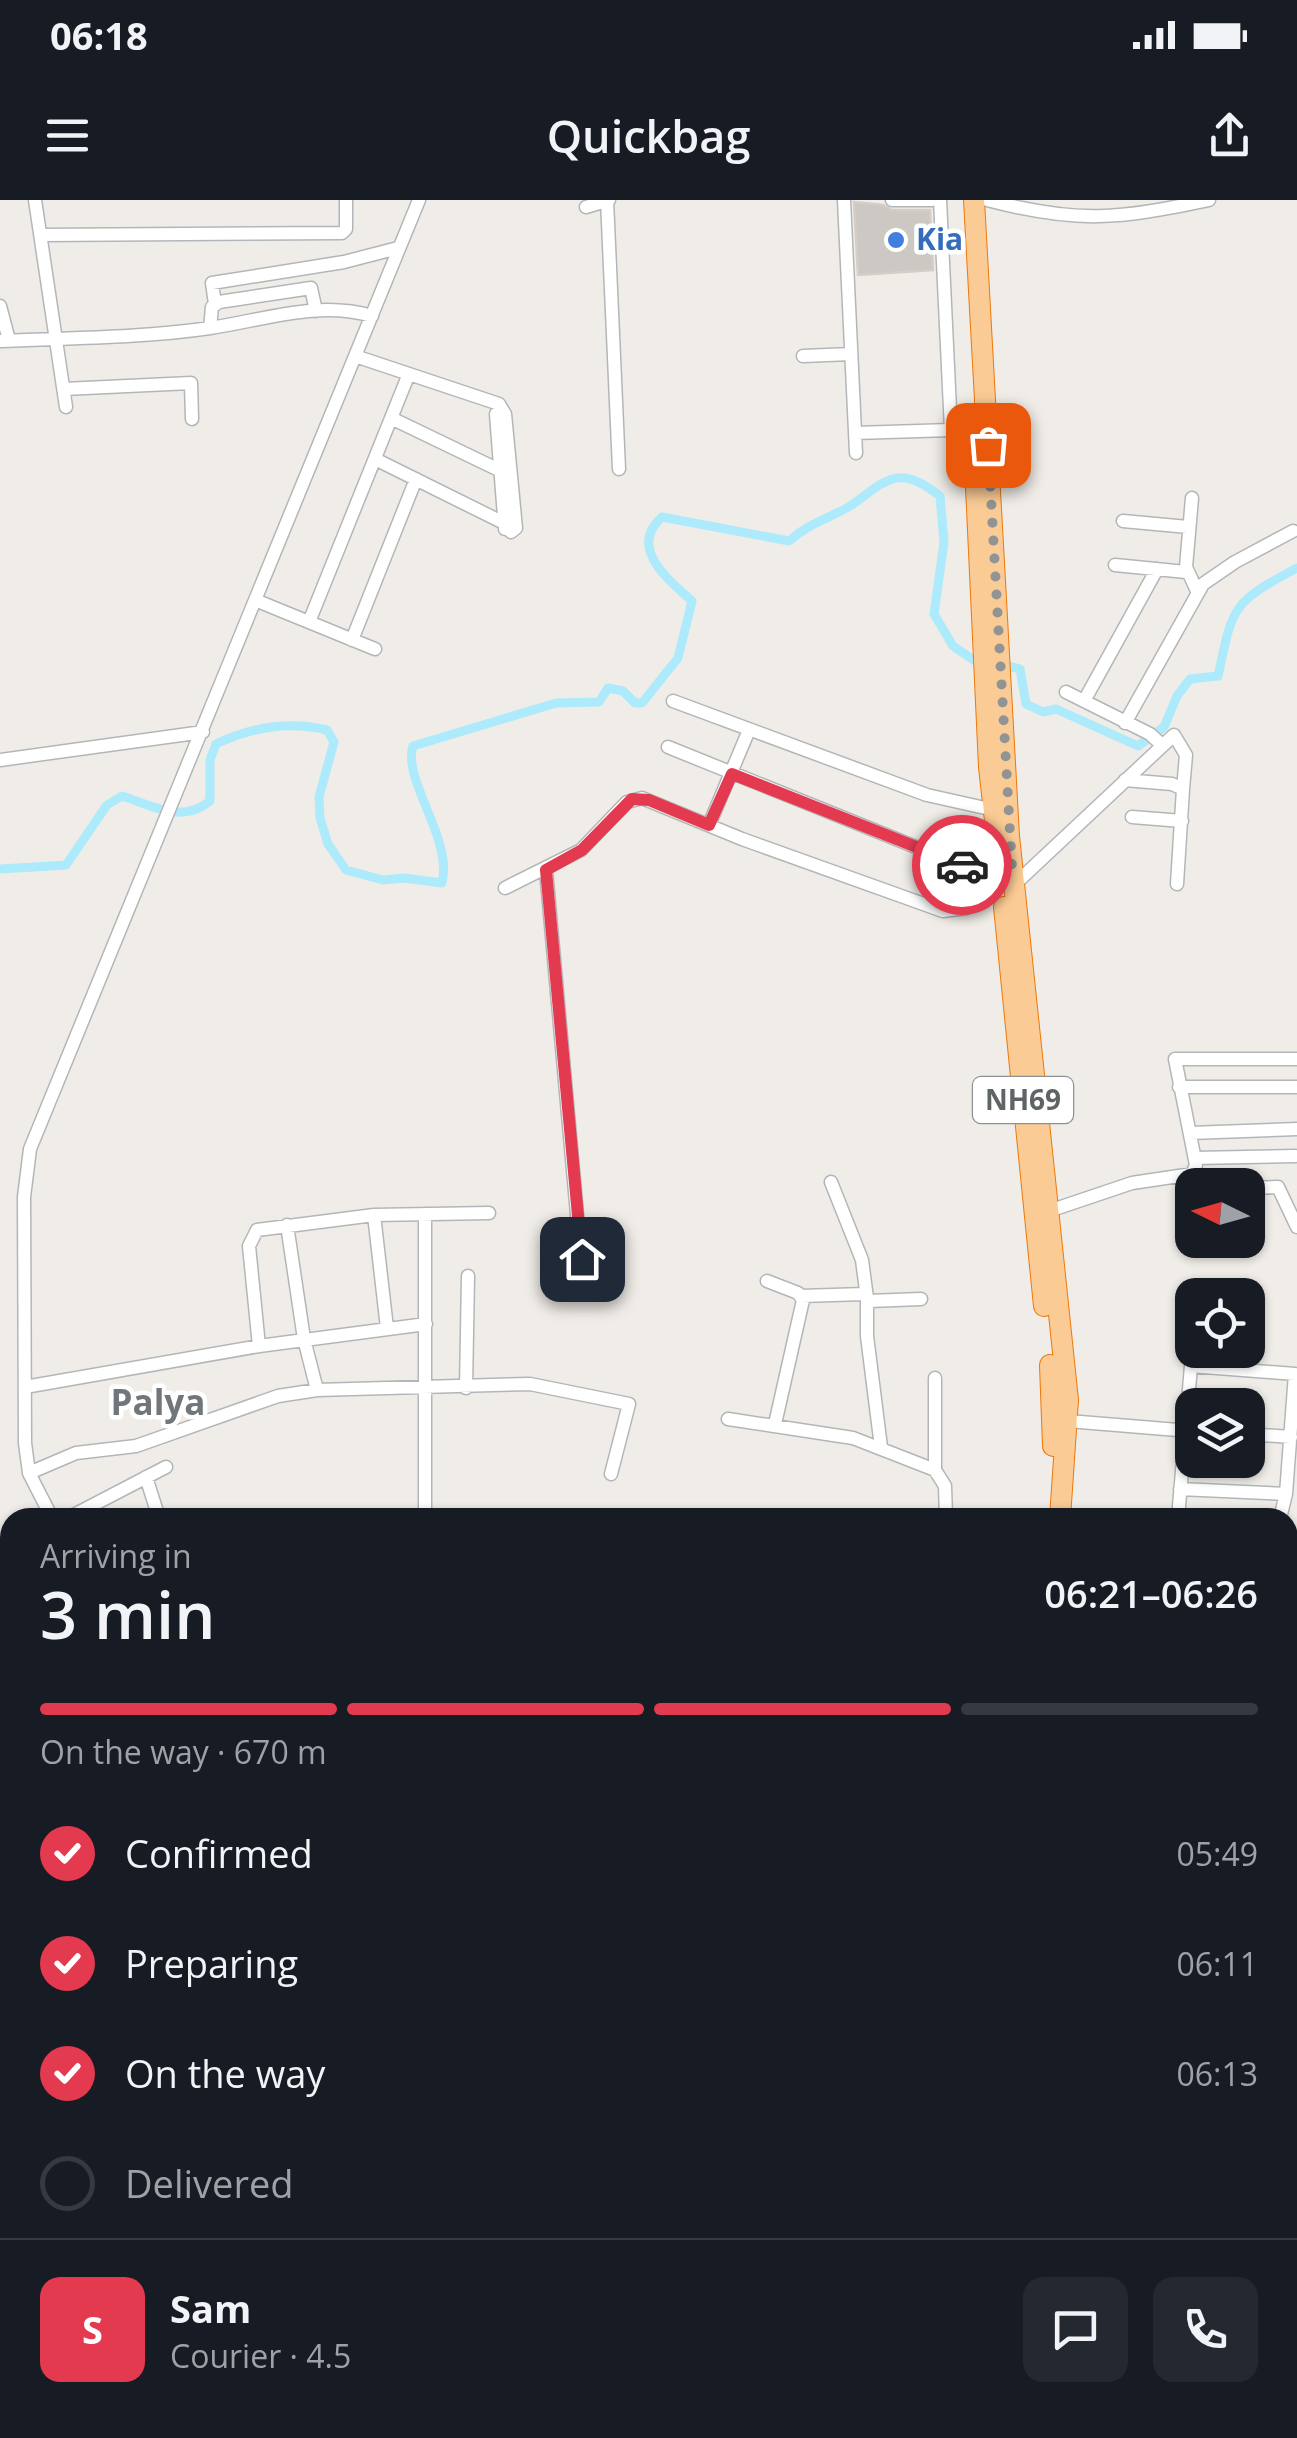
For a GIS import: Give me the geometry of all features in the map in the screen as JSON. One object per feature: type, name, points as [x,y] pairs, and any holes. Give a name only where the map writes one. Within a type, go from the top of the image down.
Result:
[{"type":"highway","name":"NH69","points":[[962,200],[991,643]]},
{"type":"highway","name":"NH69","points":[[974,200],[993,682],[1052,1390],[1054,1434],[1047,1508]]},
{"type":"highway","name":"NH69","points":[[993,682],[994,810],[1009,873],[1049,1211],[1068,1421],[1061,1508]]},
{"type":"street","points":[[36,200],[66,407]]},
{"type":"street","points":[[41,236],[342,233],[346,230],[346,200]]},
{"type":"street","points":[[47,1508],[30,1473],[25,1443],[25,1183],[30,1149],[419,200]]},
{"type":"street","points":[[586,207],[608,200],[619,469]]},
{"type":"street","points":[[844,200],[856,453]]},
{"type":"street","points":[[892,200],[932,200]]},
{"type":"street","points":[[856,433],[951,430],[940,200]]},
{"type":"street","points":[[988,200],[1040,214],[1099,219],[1209,200]]},
{"type":"street","points":[[210,328],[215,304],[212,283],[344,262],[398,248]]},
{"type":"street","points":[[215,304],[311,288],[316,310]]},
{"type":"street","points":[[0,306],[4,341],[210,328],[316,310],[340,309],[372,316]]},
{"type":"street","points":[[803,356],[851,354]]},
{"type":"street","points":[[356,356],[497,402],[501,408],[505,414],[516,530],[507,532],[496,414],[501,408]]},
{"type":"street","points":[[309,622],[408,376]]},
{"type":"street","points":[[64,389],[191,383],[192,418]]},
{"type":"street","points":[[391,418],[499,470]]},
{"type":"street","points":[[374,459],[504,523]]},
{"type":"street","points":[[352,640],[416,479]]},
{"type":"street","points":[[1192,498],[1186,572],[1197,590]]},
{"type":"street","points":[[1123,521],[1188,527]]},
{"type":"street","points":[[1125,723],[1197,590],[1234,562],[1292,531]]},
{"type":"street","points":[[1115,564],[1186,572]]},
{"type":"street","points":[[1084,701],[1157,569]]},
{"type":"street","points":[[255,600],[375,649]]},
{"type":"street","points":[[1066,692],[1156,739],[1174,735],[1183,748],[1177,884]]},
{"type":"street","points":[[673,701],[927,795],[994,810]]},
{"type":"street","points":[[709,825],[749,730]]},
{"type":"street","points":[[0,760],[203,732]]},
{"type":"street","points":[[668,747],[971,867],[1009,873],[1125,780],[1156,739]]},
{"type":"street","points":[[1125,780],[1172,784],[1182,789]]},
{"type":"street","points":[[504,888],[582,850],[632,799],[649,800],[943,911],[966,908],[971,867]]},
{"type":"street","points":[[1132,817],[1182,820]]},
{"type":"street","points":[[546,870],[582,1259]]},
{"type":"street","points":[[1196,1168],[1175,1059],[1297,1059]]},
{"type":"street","points":[[1179,1087],[1297,1087]]},
{"type":"street","points":[[1190,1132],[1297,1130]]},
{"type":"street","points":[[1195,1158],[1296,1156]]},
{"type":"street","points":[[1049,1211],[1132,1184],[1175,1180]]},
{"type":"street","points":[[831,1182],[862,1260],[881,1447]]},
{"type":"street","points":[[1265,1188],[1278,1188],[1297,1227]]},
{"type":"street","points":[[259,1346],[250,1239],[257,1230],[374,1215],[489,1213]]},
{"type":"street","points":[[425,1214],[425,1508]]},
{"type":"street","points":[[374,1215],[386,1328]]},
{"type":"street","points":[[287,1225],[304,1339],[317,1390]]},
{"type":"street","points":[[466,1388],[468,1276]]},
{"type":"street","points":[[767,1282],[802,1296],[822,1292],[864,1294],[868,1299]]},
{"type":"street","points":[[775,1424],[804,1307],[802,1296]]},
{"type":"street","points":[[868,1299],[921,1299]]},
{"type":"street","points":[[25,1388],[259,1346],[426,1324]]},
{"type":"street","points":[[1190,1388],[1190,1367],[1296,1374],[1282,1508]]},
{"type":"street","points":[[935,1378],[935,1470],[945,1486],[946,1508]]},
{"type":"street","points":[[30,1473],[76,1454],[136,1446],[278,1396],[317,1390],[530,1384],[624,1400],[629,1409],[611,1474]]},
{"type":"street","points":[[728,1419],[775,1424],[881,1447],[935,1470]]},
{"type":"street","points":[[1068,1421],[1175,1430]]},
{"type":"street","points":[[1265,1435],[1292,1437]]},
{"type":"street","points":[[87,1508],[166,1467]]},
{"type":"street","points":[[146,1477],[156,1508]]},
{"type":"street","points":[[1179,1508],[1182,1478]]},
{"type":"street","points":[[1180,1489],[1286,1494]]},
{"type":"building","name":"Kia","points":[[854,202],[883,205],[892,210],[930,210],[933,270],[858,275]]},
{"type":"waterway","points":[[0,869],[66,865],[107,805],[122,796],[167,811],[199,808],[210,801],[210,760],[216,744],[243,733],[299,726],[327,730],[334,742],[319,797],[320,818],[328,844],[346,870],[383,880],[404,878],[442,883],[441,847],[414,775],[413,746],[556,703],[599,702],[608,688],[623,691],[635,703],[642,703],[678,658],[692,601],[663,573],[650,551],[653,528],[662,517],[789,541],[884,482],[903,478],[920,483],[940,496],[944,542],[934,614],[953,646],[975,661],[986,662]]},
{"type":"waterway","points":[[1001,664],[1020,669],[1026,704],[1043,712],[1056,709],[1138,746],[1164,727],[1177,696],[1190,679],[1218,676],[1227,635],[1238,609],[1259,590],[1297,568]]},
{"type":"way so far","points":[[962,865],[1012,868],[988,445]]},
{"type":"place","name":"Kia","points":[[896,240]]},
{"type":"district","name":"Palya","points":[[158,1403]]},
{"type":"route","points":[[582,1259],[546,870],[582,850],[632,799],[649,800],[709,825],[732,774],[962,865]]}]
